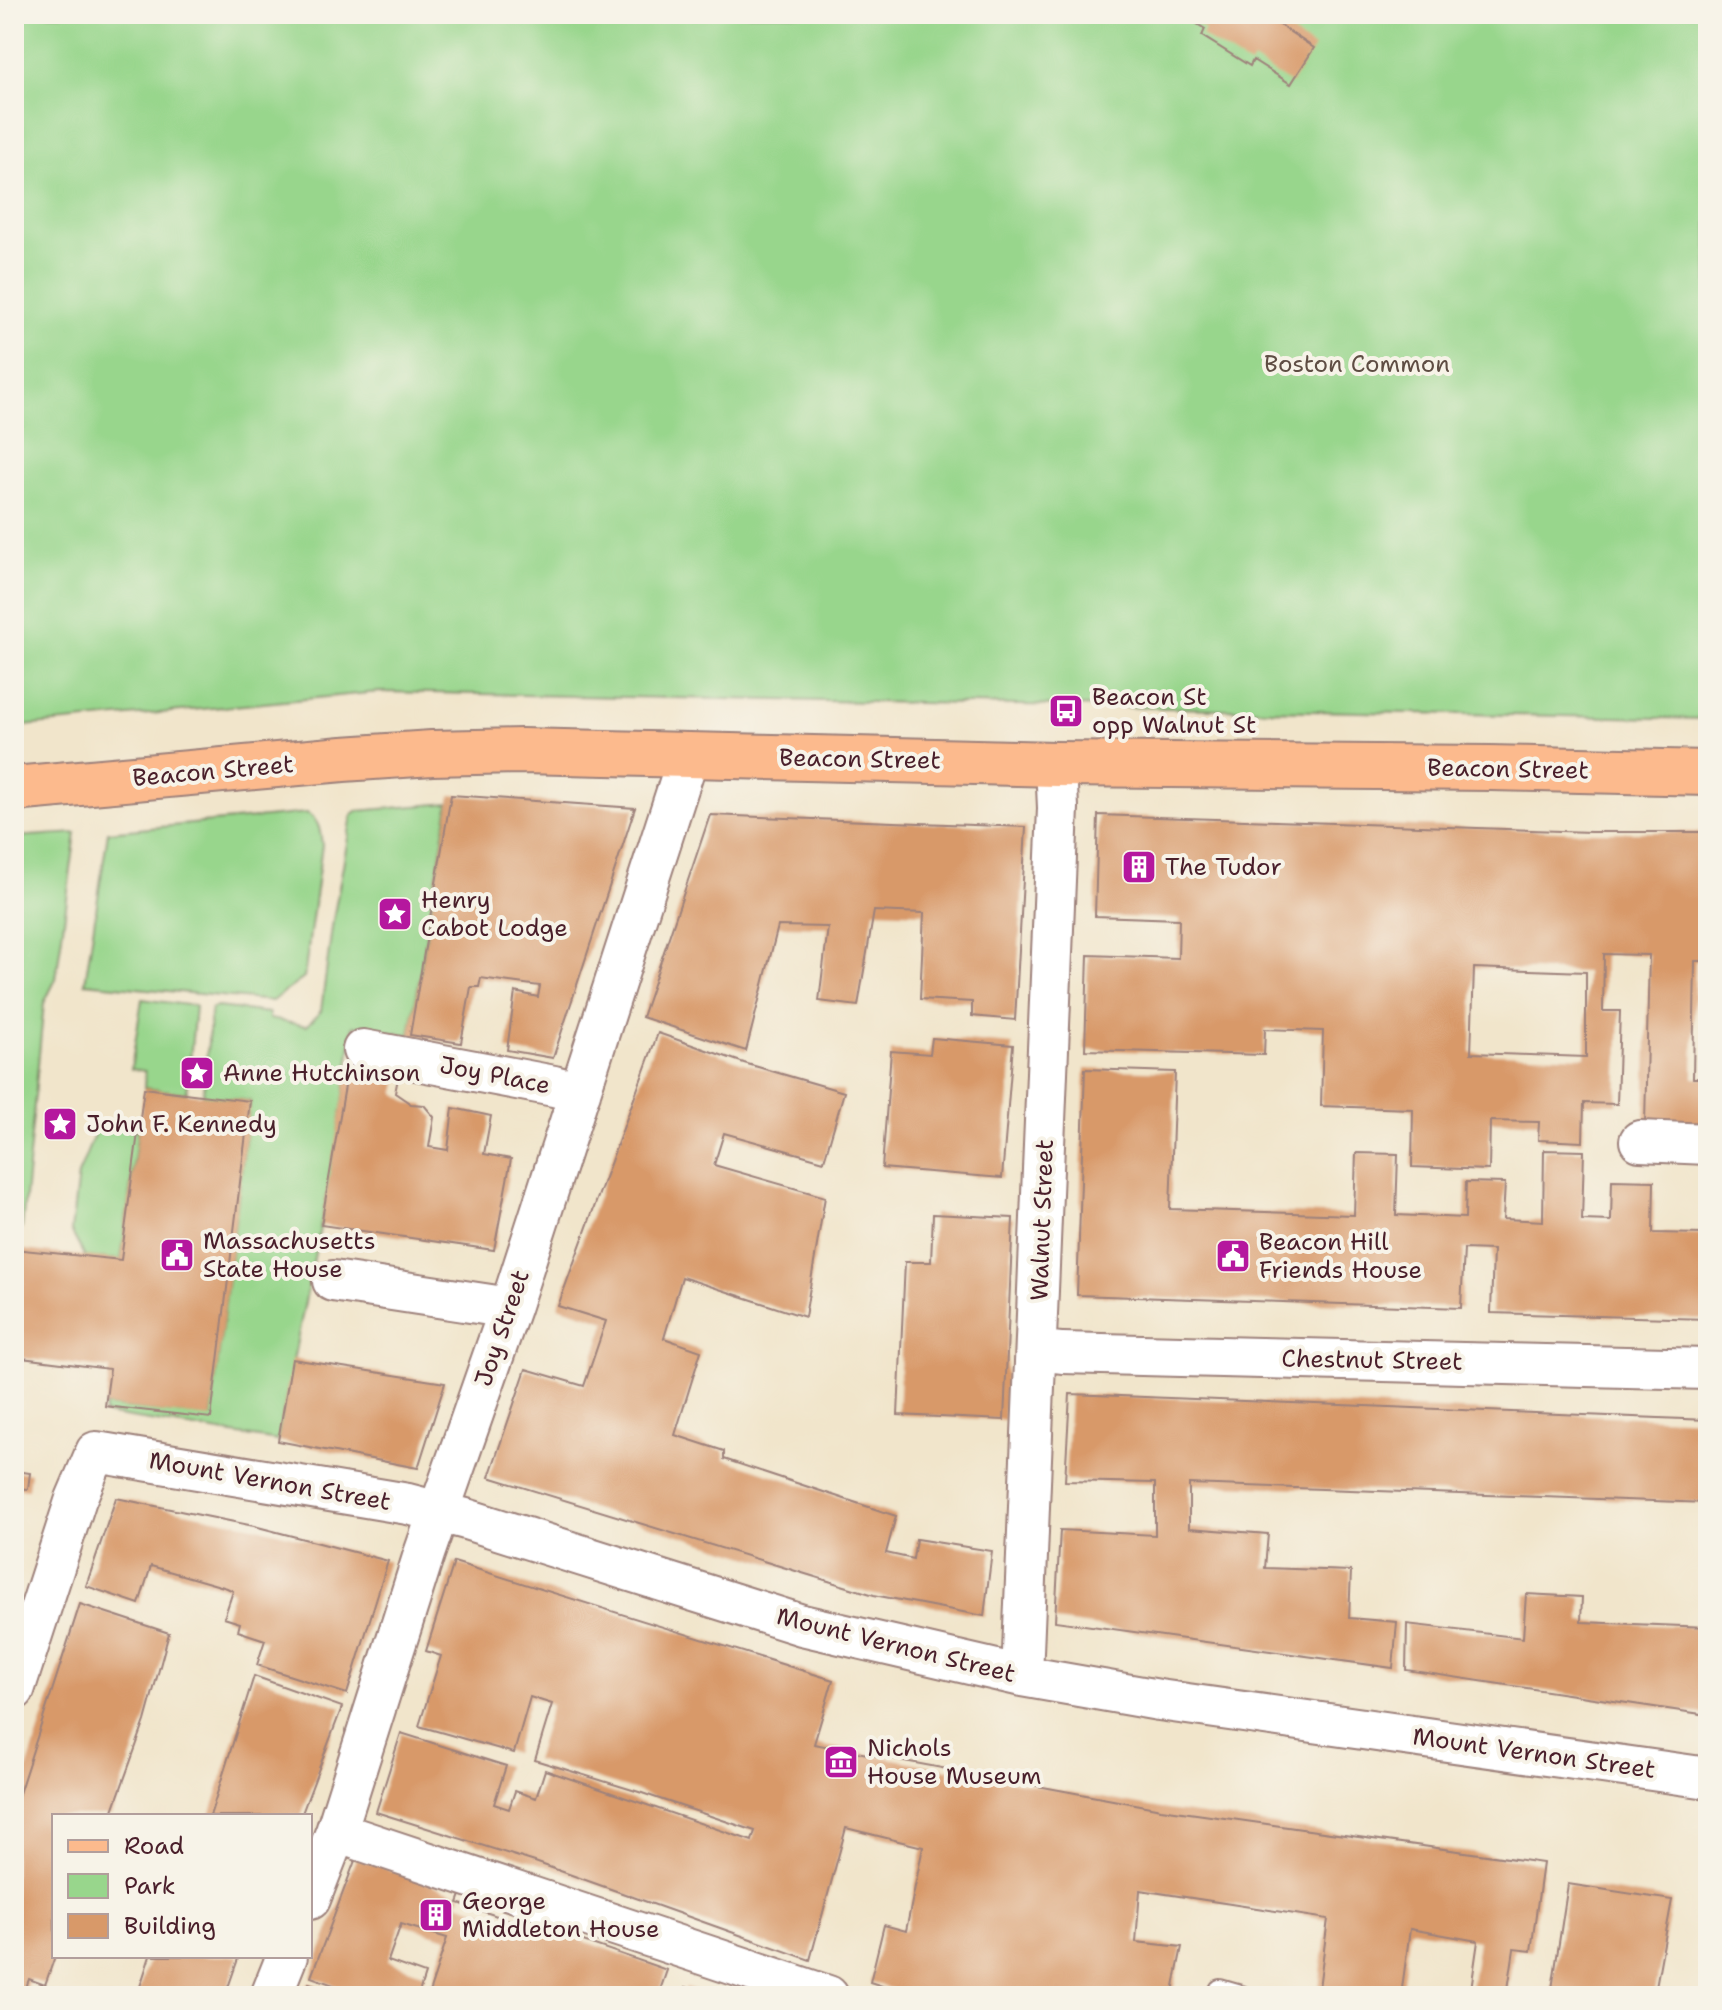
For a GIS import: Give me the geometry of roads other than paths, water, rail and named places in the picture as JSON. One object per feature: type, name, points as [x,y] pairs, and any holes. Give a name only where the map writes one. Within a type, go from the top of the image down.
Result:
[{"type":"main road","name":"Beacon Street","points":[[14,789],[343,759],[522,751],[1056,764],[1708,773]]},
{"type":"street","name":"Joy Street","points":[[312,1894],[336,1832],[438,1513],[510,1308],[689,754]]},
{"type":"street","name":"Walnut Street","points":[[1022,1676],[1058,808],[1056,764]]},
{"type":"street","name":"Joy Place","points":[[363,1050],[580,1093]]},
{"type":"street","points":[[1640,1141],[1708,1144]]},
{"type":"street","points":[[333,1281],[510,1308]]},
{"type":"street","name":"Chestnut Street","points":[[1036,1350],[1708,1369]]},
{"type":"street","name":"Mount Vernon Street","points":[[14,1690],[76,1499],[96,1452],[408,1504],[466,1519],[802,1625],[1022,1676],[1159,1700],[1708,1778]]},
{"type":"street","points":[[336,1832],[828,1996]]},
{"type":"street","points":[[271,1996],[286,1958]]},
{"type":"lane","points":[[1220,1990],[1241,1996]]},
{"type":"place","name":"Beacon St opp Walnut St","points":[[1066,711]]},
{"type":"place","name":"The Tudor","points":[[1139,867]]},
{"type":"place","name":"Henry Cabot Lodge","points":[[395,914]]},
{"type":"place","name":"Anne Hutchinson","points":[[197,1073]]},
{"type":"place","name":"John F. Kennedy","points":[[60,1124]]},
{"type":"place","name":"Massachusetts State House","points":[[177,1255]]},
{"type":"place","name":"Beacon Hill Friends House","points":[[1233,1256]]},
{"type":"place","name":"Nichols House Museum","points":[[841,1762]]},
{"type":"place","name":"George Middleton House","points":[[436,1915]]},
{"type":"park label","name":"Boston Common","points":[[1357,364]]}]
